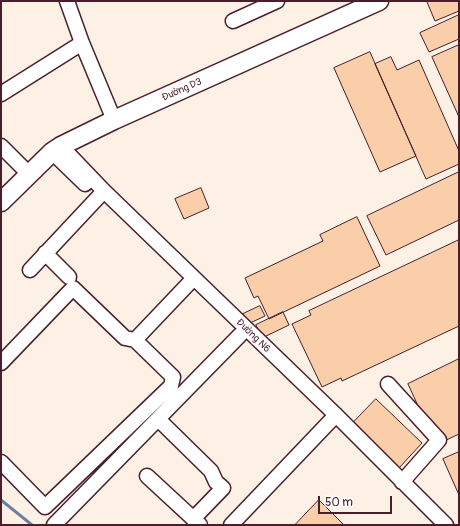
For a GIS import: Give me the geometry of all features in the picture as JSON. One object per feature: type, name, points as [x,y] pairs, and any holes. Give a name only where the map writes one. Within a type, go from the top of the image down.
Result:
[{"type":"main road","name":"Đường D3","points":[[1,202],[57,149],[114,120],[379,1]]},
{"type":"street","points":[[67,1],[82,43],[114,120]]},
{"type":"street","points":[[233,21],[277,1]]},
{"type":"street","points":[[1,94],[82,43]]},
{"type":"street","points":[[1,146],[29,174]]},
{"type":"street","name":"Đường N6","points":[[57,149],[101,194],[333,419],[433,525]]},
{"type":"street","points":[[30,270],[101,194]]},
{"type":"street","points":[[45,253],[69,277]]},
{"type":"street","points":[[135,340],[191,281]]},
{"type":"street","name":"Đường N6","points":[[191,281],[240,335],[402,482],[446,525]]},
{"type":"street","points":[[1,363],[73,288],[124,338],[135,340],[174,377],[171,386],[45,507],[1,462]]},
{"type":"street","points":[[54,525],[240,335]]},
{"type":"street","points":[[388,384],[439,440],[402,482]]},
{"type":"street","points":[[231,525],[333,419]]},
{"type":"street","points":[[147,476],[197,522],[223,488],[216,482],[211,471],[158,420]]},
{"type":"shaded area","points":[[1,1],[459,1],[459,525],[1,525]]},
{"type":"building","points":[[459,1],[459,11],[435,21],[427,2]]},
{"type":"building","points":[[459,15],[459,39],[429,52],[420,33]]},
{"type":"building","points":[[459,45],[459,117],[432,57]]},
{"type":"building","points":[[370,52],[416,156],[380,172],[334,68]]},
{"type":"building","points":[[391,57],[397,70],[419,60],[459,151],[459,164],[426,179],[375,64]]},
{"type":"building","points":[[459,172],[459,220],[386,255],[367,216]]},
{"type":"building","points":[[201,188],[209,208],[184,219],[175,199]]},
{"type":"building","points":[[357,217],[380,266],[269,319],[258,296],[254,298],[245,278],[323,241],[320,235]]},
{"type":"building","points":[[459,240],[459,326],[342,381],[341,378],[322,387],[292,324],[311,315],[309,311]]},
{"type":"building","points":[[260,306],[265,316],[248,324],[243,314]]},
{"type":"building","points":[[283,312],[289,325],[262,338],[256,325]]},
{"type":"building","points":[[459,359],[459,434],[436,445],[408,384]]},
{"type":"building","points":[[376,399],[422,443],[399,468],[353,423]]},
{"type":"building","points":[[459,452],[459,495],[443,459]]},
{"type":"building","points":[[319,500],[344,525],[295,525]]},
{"type":"waterway","points":[[1,500],[32,525]]}]
